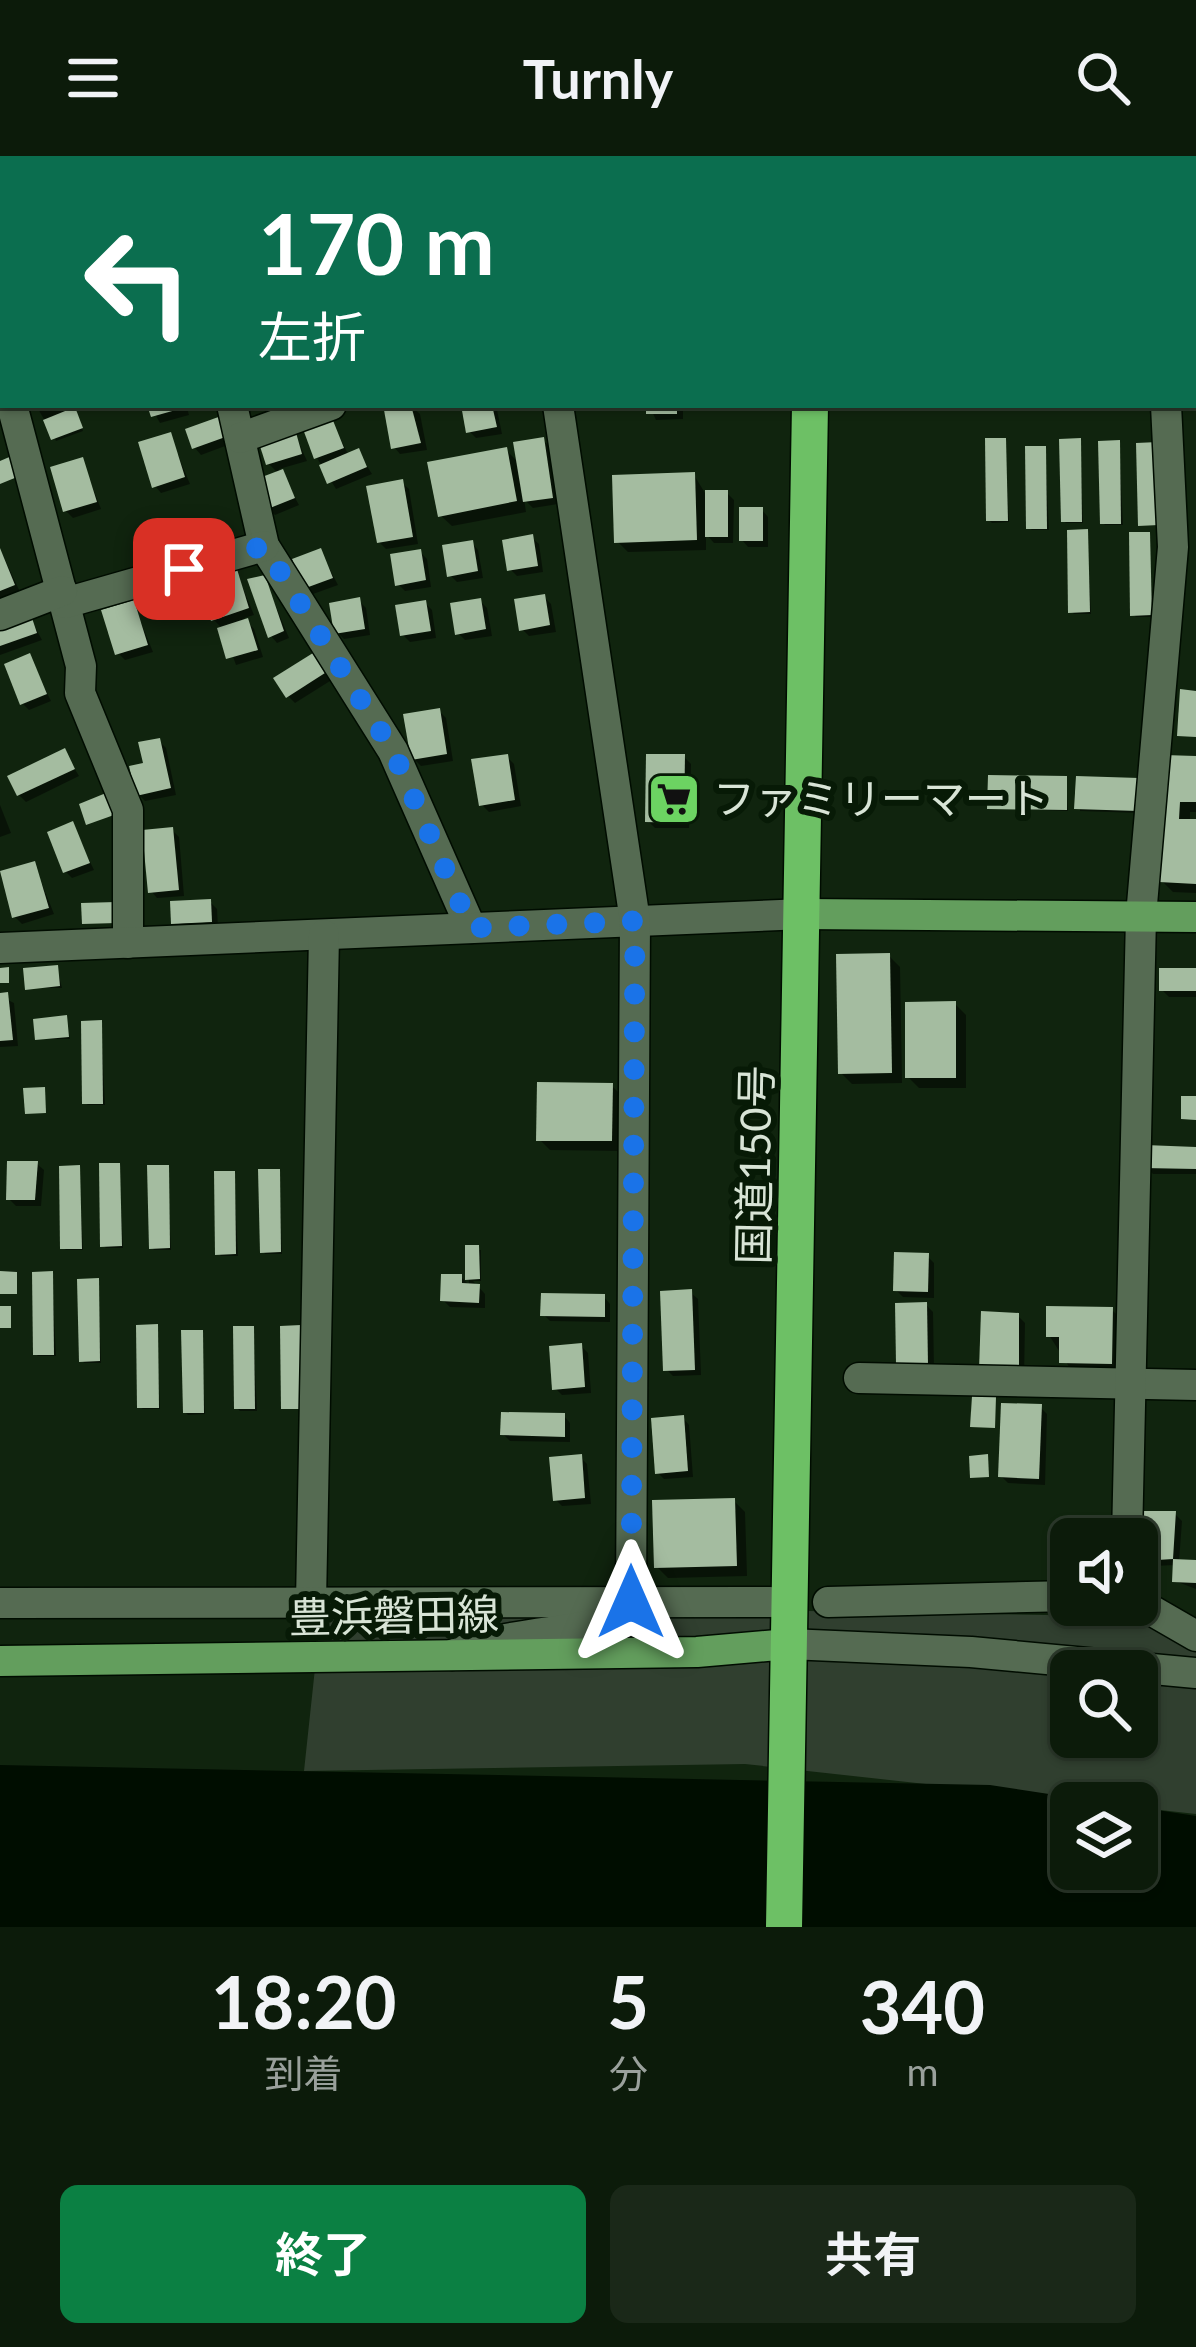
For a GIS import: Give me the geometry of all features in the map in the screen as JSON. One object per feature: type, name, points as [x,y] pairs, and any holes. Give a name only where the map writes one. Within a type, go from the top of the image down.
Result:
[{"type":"highway","name":"国道150号","points":[[784,1927],[810,408]]},
{"type":"main road","points":[[804,914],[1196,917]]},
{"type":"main road","name":"豊浜磐田線","points":[[0,1661],[788,1652]]},
{"type":"street","points":[[13,408],[81,665],[80,693],[128,810],[128,943]]},
{"type":"street","points":[[233,408],[264,546],[393,751],[471,928]]},
{"type":"street","points":[[240,438],[324,408]]},
{"type":"street","points":[[446,1657],[492,1638],[588,1628],[623,1618],[631,1602],[635,921],[559,408]]},
{"type":"street","points":[[1127,1518],[1141,916],[1173,547],[1166,408]]},
{"type":"street","points":[[0,614],[264,546]]},
{"type":"street","points":[[0,948],[804,914]]},
{"type":"street","points":[[311,1602],[324,934]]},
{"type":"street","points":[[859,1378],[1196,1385]]},
{"type":"street","points":[[828,1602],[1050,1597]]},
{"type":"street","points":[[0,1603],[770,1602]]},
{"type":"street","points":[[1158,1614],[1196,1636]]},
{"type":"street","points":[[788,1652],[971,1652],[1196,1673]]},
{"type":"green space","points":[[322,1603],[1050,1615],[1050,1626],[1158,1626],[1158,1617],[1163,1617],[1196,1630],[1196,1814],[1158,1810],[1158,1782],[1050,1782],[1050,1798],[745,1764],[304,1771]]},
{"type":"shaded area","points":[[0,1765],[990,1785],[1050,1794],[1050,1890],[1158,1890],[1158,1810],[1196,1816],[1196,1927],[0,1927]]},
{"type":"building","points":[[75,408],[83,428],[51,440],[43,420]]},
{"type":"building","points":[[148,408],[183,408],[151,417]]},
{"type":"building","points":[[412,408],[421,443],[391,449],[384,410]]},
{"type":"building","points":[[462,408],[493,408],[497,427],[466,433]]},
{"type":"building","points":[[646,408],[677,408],[677,414],[646,414]]},
{"type":"building","points":[[224,415],[231,435],[192,449],[185,429]]},
{"type":"building","points":[[332,418],[344,448],[314,459],[303,429]]},
{"type":"building","points":[[295,429],[302,454],[266,465],[258,440]]},
{"type":"building","points":[[171,432],[185,477],[152,488],[138,442]]},
{"type":"building","points":[[544,437],[553,498],[523,502],[513,442]]},
{"type":"building","points":[[985,438],[1006,438],[1008,521],[986,521]]},
{"type":"building","points":[[1081,438],[1082,522],[1061,522],[1059,439]]},
{"type":"building","points":[[1120,440],[1121,524],[1100,524],[1098,441]]},
{"type":"building","points":[[1158,442],[1159,525],[1138,526],[1136,443]]},
{"type":"building","points":[[1025,446],[1046,446],[1047,529],[1026,529]]},
{"type":"building","points":[[507,447],[517,501],[438,517],[427,462]]},
{"type":"building","points":[[359,448],[367,467],[327,484],[319,465]]},
{"type":"building","points":[[14,455],[22,475],[0,484],[0,461]]},
{"type":"building","points":[[83,457],[97,502],[63,512],[50,467]]},
{"type":"building","points":[[283,469],[295,498],[265,510],[254,480]]},
{"type":"building","points":[[695,472],[697,540],[614,543],[612,475]]},
{"type":"building","points":[[403,479],[413,537],[377,543],[366,486]]},
{"type":"building","points":[[705,490],[728,490],[728,537],[705,537]]},
{"type":"building","points":[[739,507],[763,507],[763,541],[739,541]]},
{"type":"building","points":[[1088,529],[1090,612],[1068,613],[1067,530]]},
{"type":"building","points":[[1129,532],[1150,532],[1152,615],[1130,616]]},
{"type":"building","points":[[533,534],[538,566],[507,571],[502,540]]},
{"type":"building","points":[[473,540],[478,571],[447,577],[442,545]]},
{"type":"building","points":[[0,548],[15,585],[0,591]]},
{"type":"building","points":[[321,548],[333,578],[303,589],[292,559]]},
{"type":"building","points":[[421,549],[426,580],[395,586],[390,554]]},
{"type":"building","points":[[236,566],[249,608],[211,621],[197,578]]},
{"type":"building","points":[[265,575],[284,631],[268,638],[247,579]]},
{"type":"building","points":[[545,594],[550,625],[519,631],[514,599]]},
{"type":"building","points":[[360,597],[365,629],[334,634],[329,603]]},
{"type":"building","points":[[481,598],[486,629],[455,635],[450,603]]},
{"type":"building","points":[[134,600],[148,645],[115,655],[101,610]]},
{"type":"building","points":[[426,600],[431,631],[400,636],[395,605]]},
{"type":"building","points":[[30,612],[37,633],[0,646],[0,623]]},
{"type":"building","points":[[248,618],[258,650],[226,659],[217,628]]},
{"type":"building","points":[[30,653],[47,694],[20,705],[4,664]]},
{"type":"building","points":[[313,653],[325,673],[286,698],[273,678]]},
{"type":"building","points":[[1180,689],[1196,691],[1196,737],[1177,736]]},
{"type":"building","points":[[440,708],[447,754],[411,760],[403,714]]},
{"type":"building","points":[[160,738],[171,788],[136,796],[129,766],[143,763],[138,742]]},
{"type":"building","points":[[65,748],[75,769],[17,796],[7,776]]},
{"type":"building","points":[[508,754],[515,800],[479,806],[471,759]]},
{"type":"building","points":[[646,754],[685,754],[684,823],[645,822]]},
{"type":"building","points":[[1164,755],[1196,756],[1196,802],[1180,802],[1179,819],[1196,819],[1196,884],[1159,882]]},
{"type":"building","points":[[988,775],[1067,776],[1067,810],[987,809]]},
{"type":"building","points":[[1076,776],[1139,778],[1138,811],[1074,809]]},
{"type":"building","points":[[106,793],[114,815],[86,825],[79,804]]},
{"type":"building","points":[[73,821],[90,863],[63,873],[47,832]]},
{"type":"building","points":[[173,827],[179,890],[148,893],[142,830]]},
{"type":"building","points":[[35,861],[49,908],[12,918],[0,871]]},
{"type":"building","points":[[211,899],[212,922],[171,924],[170,901]]},
{"type":"building","points":[[116,902],[117,923],[82,924],[81,903]]},
{"type":"building","points":[[890,953],[892,1073],[838,1074],[836,954]]},
{"type":"building","points":[[58,965],[60,986],[25,990],[23,968]]},
{"type":"building","points":[[9,967],[9,983],[0,983],[0,968]]},
{"type":"building","points":[[1159,968],[1196,968],[1196,991],[1159,991]]},
{"type":"building","points":[[8,992],[13,1040],[0,1041],[0,993]]},
{"type":"building","points":[[956,1001],[956,1078],[905,1078],[905,1002]]},
{"type":"building","points":[[67,1015],[69,1037],[35,1040],[33,1019]]},
{"type":"building","points":[[102,1020],[103,1104],[82,1104],[81,1021]]},
{"type":"building","points":[[537,1082],[613,1083],[612,1141],[536,1141]]},
{"type":"building","points":[[45,1087],[46,1113],[25,1114],[23,1088]]},
{"type":"building","points":[[1181,1096],[1196,1096],[1196,1120],[1181,1119]]},
{"type":"building","points":[[1145,1145],[1196,1147],[1196,1169],[1143,1168]]},
{"type":"building","points":[[7,1161],[38,1161],[35,1200],[6,1200]]},
{"type":"building","points":[[99,1163],[120,1163],[122,1246],[100,1247]]},
{"type":"building","points":[[80,1165],[82,1249],[60,1249],[59,1166]]},
{"type":"building","points":[[147,1165],[169,1165],[170,1248],[149,1249]]},
{"type":"building","points":[[258,1169],[280,1169],[281,1252],[260,1253]]},
{"type":"building","points":[[214,1171],[235,1171],[236,1254],[215,1255]]},
{"type":"building","points":[[465,1245],[479,1245],[480,1279],[465,1280]]},
{"type":"building","points":[[894,1252],[929,1253],[928,1292],[893,1291]]},
{"type":"building","points":[[0,1271],[17,1272],[17,1294],[0,1294]]},
{"type":"building","points":[[53,1271],[54,1355],[33,1355],[32,1272]]},
{"type":"building","points":[[441,1274],[462,1274],[462,1283],[480,1284],[479,1303],[440,1301]]},
{"type":"building","points":[[99,1278],[100,1361],[79,1362],[77,1279]]},
{"type":"building","points":[[692,1289],[695,1370],[663,1371],[660,1291]]},
{"type":"building","points":[[541,1293],[605,1294],[605,1317],[540,1316]]},
{"type":"building","points":[[927,1302],[928,1365],[896,1364],[895,1303]]},
{"type":"building","points":[[0,1306],[11,1306],[11,1328],[0,1328]]},
{"type":"building","points":[[1046,1306],[1113,1307],[1112,1364],[1059,1363],[1059,1337],[1046,1337]]},
{"type":"building","points":[[981,1311],[1019,1313],[1019,1372],[979,1370]]},
{"type":"building","points":[[158,1324],[159,1408],[137,1408],[136,1325]]},
{"type":"building","points":[[301,1325],[302,1409],[281,1409],[280,1326]]},
{"type":"building","points":[[233,1326],[254,1326],[255,1409],[234,1409]]},
{"type":"building","points":[[181,1330],[203,1330],[204,1413],[183,1413]]},
{"type":"building","points":[[582,1343],[585,1387],[552,1390],[549,1346]]},
{"type":"building","points":[[972,1396],[996,1397],[995,1428],[970,1427]]},
{"type":"building","points":[[1001,1403],[1042,1404],[1039,1479],[998,1477]]},
{"type":"building","points":[[501,1412],[565,1413],[565,1437],[500,1435]]},
{"type":"building","points":[[684,1415],[688,1471],[655,1474],[651,1418]]},
{"type":"building","points":[[582,1454],[585,1498],[553,1501],[549,1457]]},
{"type":"building","points":[[988,1454],[989,1477],[970,1478],[969,1456]]},
{"type":"building","points":[[735,1498],[737,1566],[654,1568],[652,1500]]},
{"type":"building","points":[[1143,1511],[1176,1511],[1173,1559],[1158,1560],[1158,1518],[1143,1518]]},
{"type":"building","points":[[1173,1559],[1196,1560],[1196,1583],[1172,1582]]},
{"type":"place","name":"ファミリーマート","points":[[674,799]]},
{"type":"route","points":[[184,569],[264,546],[393,751],[471,928],[635,921],[631,1602]]}]
